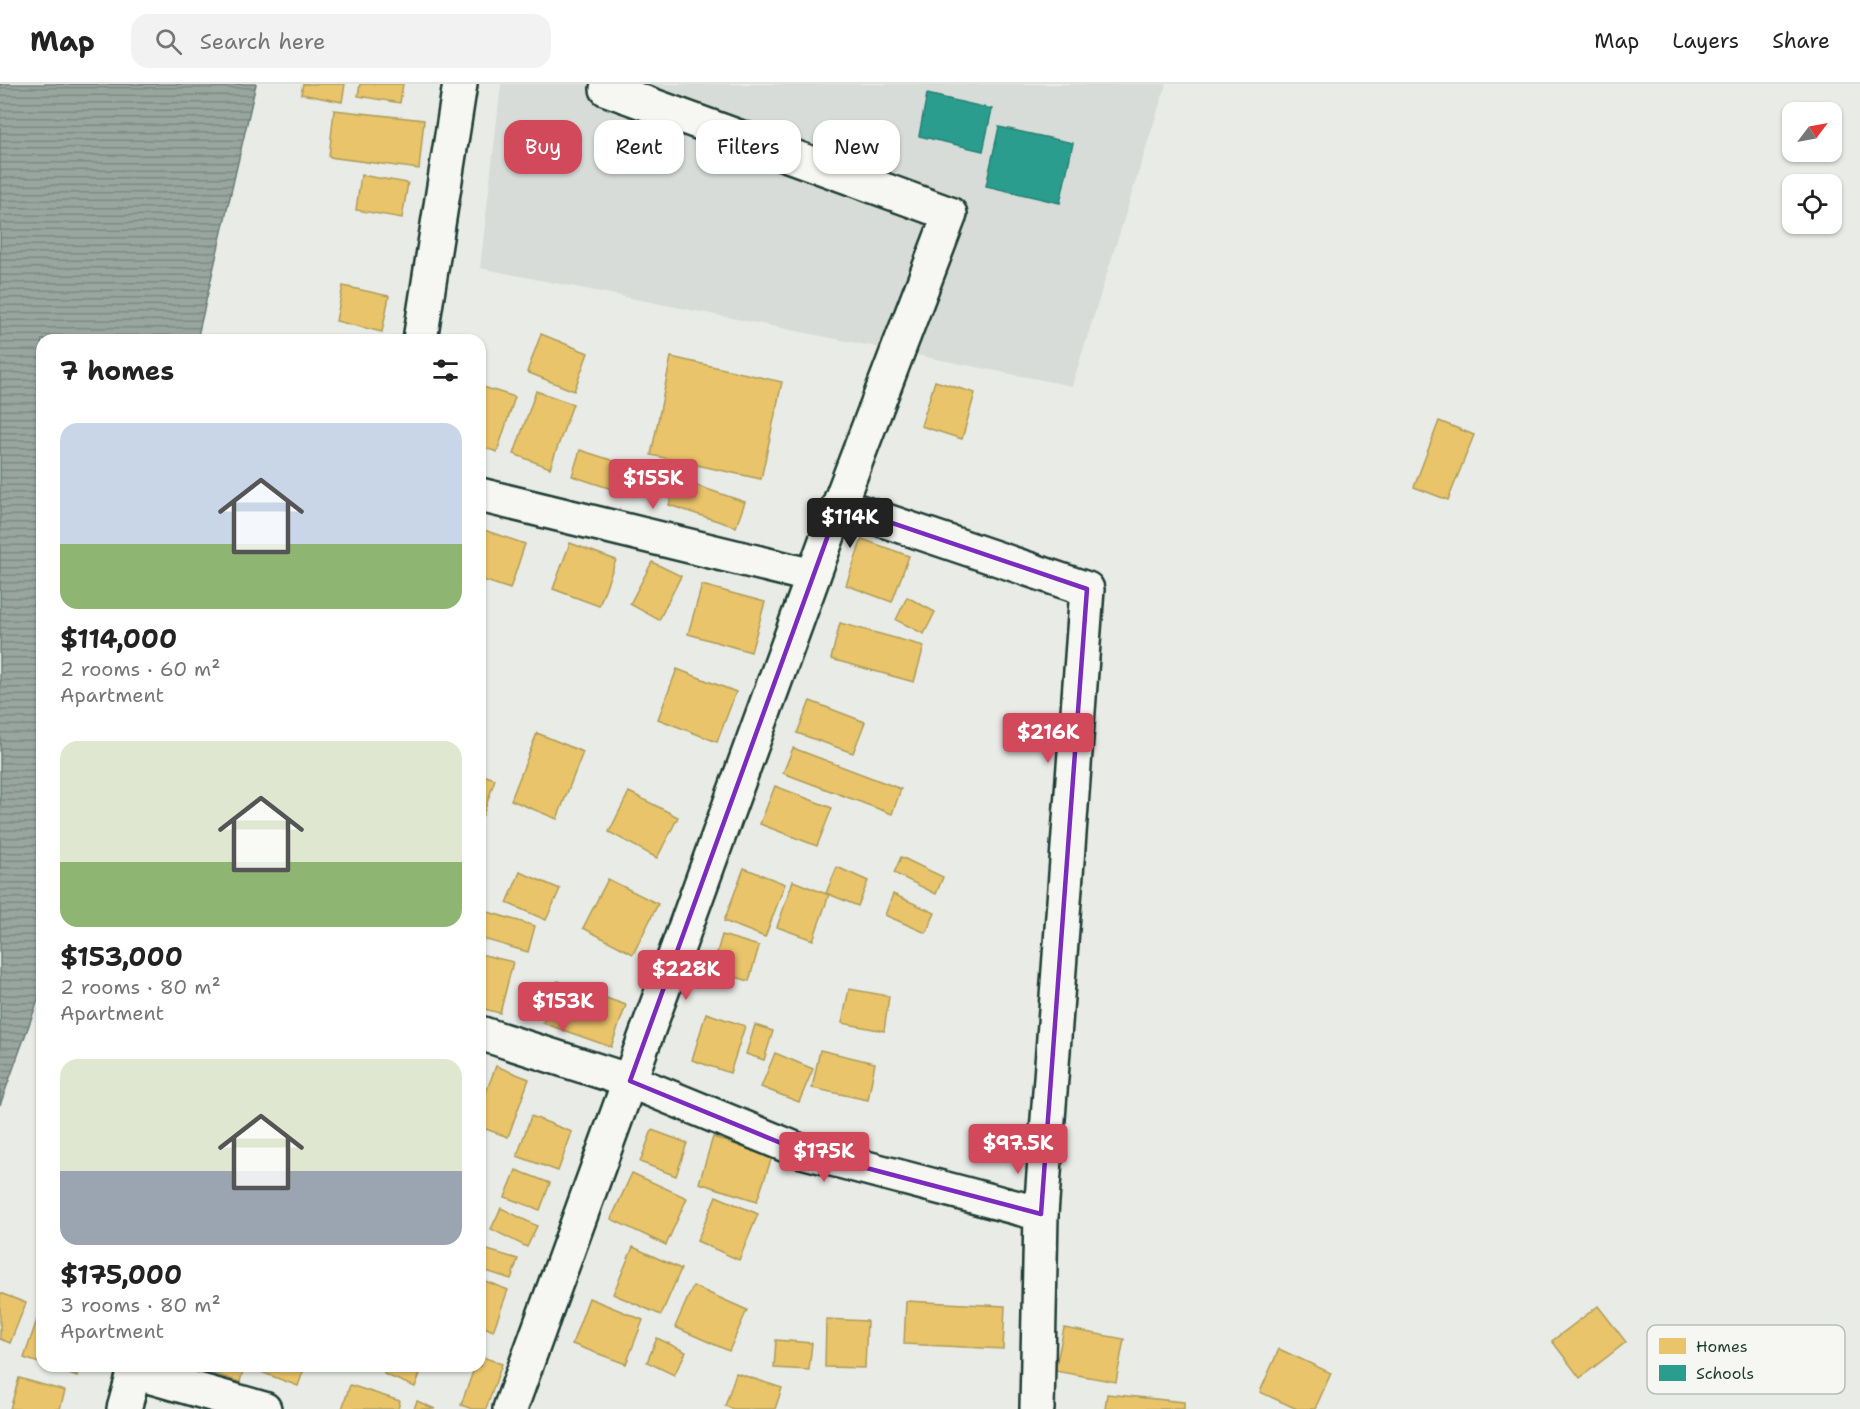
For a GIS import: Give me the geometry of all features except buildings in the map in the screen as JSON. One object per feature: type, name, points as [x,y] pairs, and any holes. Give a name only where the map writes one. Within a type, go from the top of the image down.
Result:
[{"type":"street","points":[[421,334],[460,84]]},
{"type":"street","points":[[510,1409],[813,576],[950,214],[607,89]]},
{"type":"street","points":[[486,496],[813,576]]},
{"type":"street","points":[[839,506],[1087,589],[1041,1214],[1037,1409]]},
{"type":"street","points":[[486,1035],[630,1081],[798,1150],[1041,1214]]},
{"type":"street","points":[[124,1409],[134,1372]]},
{"type":"street","points":[[145,1372],[264,1409]]},
{"type":"highlighted area","points":[[839,505],[1087,589],[1041,1214],[798,1150],[630,1081]]},
{"type":"shaded area","points":[[0,84],[256,84],[198,334],[36,334],[36,1006],[0,1105]]},
{"type":"shaded area","points":[[501,84],[1166,84],[1072,386],[480,268]]}]
